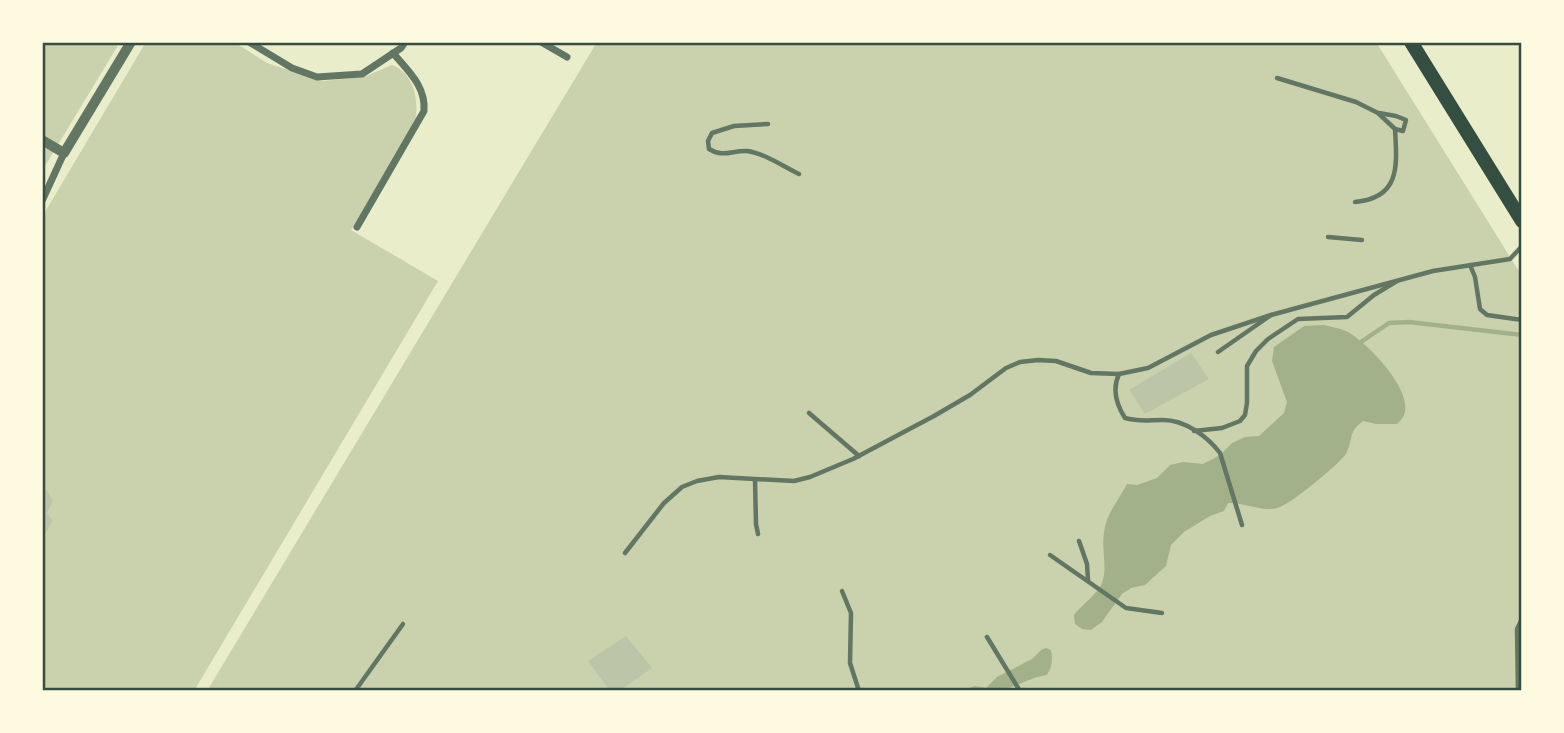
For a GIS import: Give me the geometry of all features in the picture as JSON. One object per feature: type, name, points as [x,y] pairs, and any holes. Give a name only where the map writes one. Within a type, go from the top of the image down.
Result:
[{"type":"main road","points":[[1410,42],[1522,221]]},
{"type":"street","points":[[42,201],[64,153],[131,42]]},
{"type":"street","points":[[249,42],[292,68],[317,77],[362,74],[405,42]]},
{"type":"street","points":[[541,42],[568,57]]},
{"type":"street","points":[[358,227],[424,111],[425,100],[420,85],[393,53]]},
{"type":"street","points":[[42,140],[64,153]]},
{"type":"lane","points":[[1278,78],[1356,102],[1378,113],[1395,129],[1403,131],[1406,120],[1378,113]]},
{"type":"lane","points":[[768,124],[734,126],[712,133],[708,141],[709,149],[718,155],[747,151],[759,154],[799,174]]},
{"type":"lane","points":[[1355,202],[1368,201],[1387,191],[1395,175],[1395,129]]},
{"type":"lane","points":[[1328,237],[1362,240]]},
{"type":"lane","points":[[625,553],[664,503],[682,487],[719,477],[794,481],[830,469],[934,416],[971,395],[1006,368],[1020,362],[1056,361],[1091,373],[1119,374],[1148,368],[1211,335],[1398,280],[1510,259],[1522,246]]},
{"type":"lane","points":[[1470,265],[1475,277],[1480,309],[1488,315],[1522,320]]},
{"type":"lane","points":[[1194,431],[1222,428],[1240,421],[1245,415],[1247,366],[1256,351],[1268,339],[1298,319],[1347,317],[1398,280]]},
{"type":"lane","points":[[1217,352],[1271,316]]},
{"type":"lane","points":[[1119,374],[1115,394],[1125,418],[1139,422],[1178,421],[1220,453],[1242,525]]},
{"type":"lane","points":[[809,413],[859,456]]},
{"type":"lane","points":[[755,480],[758,534]]},
{"type":"lane","points":[[1079,541],[1087,565],[1088,581]]},
{"type":"lane","points":[[1050,555],[1126,608],[1162,613]]},
{"type":"lane","points":[[842,591],[852,613],[850,663],[859,691]]},
{"type":"lane","points":[[1518,691],[1517,629],[1522,619]]},
{"type":"lane","points":[[355,691],[402,624]]},
{"type":"lane","points":[[987,637],[1020,691]]},
{"type":"shaded area","points":[[42,42],[120,42],[42,171]]},
{"type":"shaded area","points":[[146,42],[234,42],[267,63],[322,81],[364,77],[392,65],[400,69],[414,89],[415,122],[351,230],[438,281],[194,691],[42,691],[42,217]]},
{"type":"shaded area","points":[[597,42],[1376,42],[1522,276],[1522,691],[207,691]]},
{"type":"shaded area","points":[[1324,325],[1355,336],[1386,367],[1402,393],[1405,405],[1401,420],[1397,424],[1363,421],[1355,429],[1342,459],[1283,506],[1265,509],[1228,503],[1224,511],[1184,532],[1171,545],[1166,566],[1145,585],[1131,588],[1122,594],[1102,622],[1091,630],[1082,629],[1075,624],[1074,615],[1103,581],[1105,526],[1127,484],[1137,485],[1157,478],[1170,465],[1183,462],[1203,464],[1220,455],[1232,443],[1245,437],[1259,436],[1284,413],[1287,402],[1272,361],[1274,347],[1304,326]]},
{"type":"shaded area","points":[[1046,648],[1051,650],[1052,657],[1047,675],[1000,690],[960,691],[975,686],[986,688],[997,677],[1032,659]]},
{"type":"building","points":[[1191,353],[1209,379],[1145,414],[1129,390]]},
{"type":"building","points":[[42,486],[53,501],[47,513],[53,521],[45,534],[42,534]]},
{"type":"building","points":[[626,636],[652,668],[619,691],[610,691],[588,661]]},
{"type":"waterway","points":[[1361,342],[1389,323],[1409,322],[1522,335]]}]
